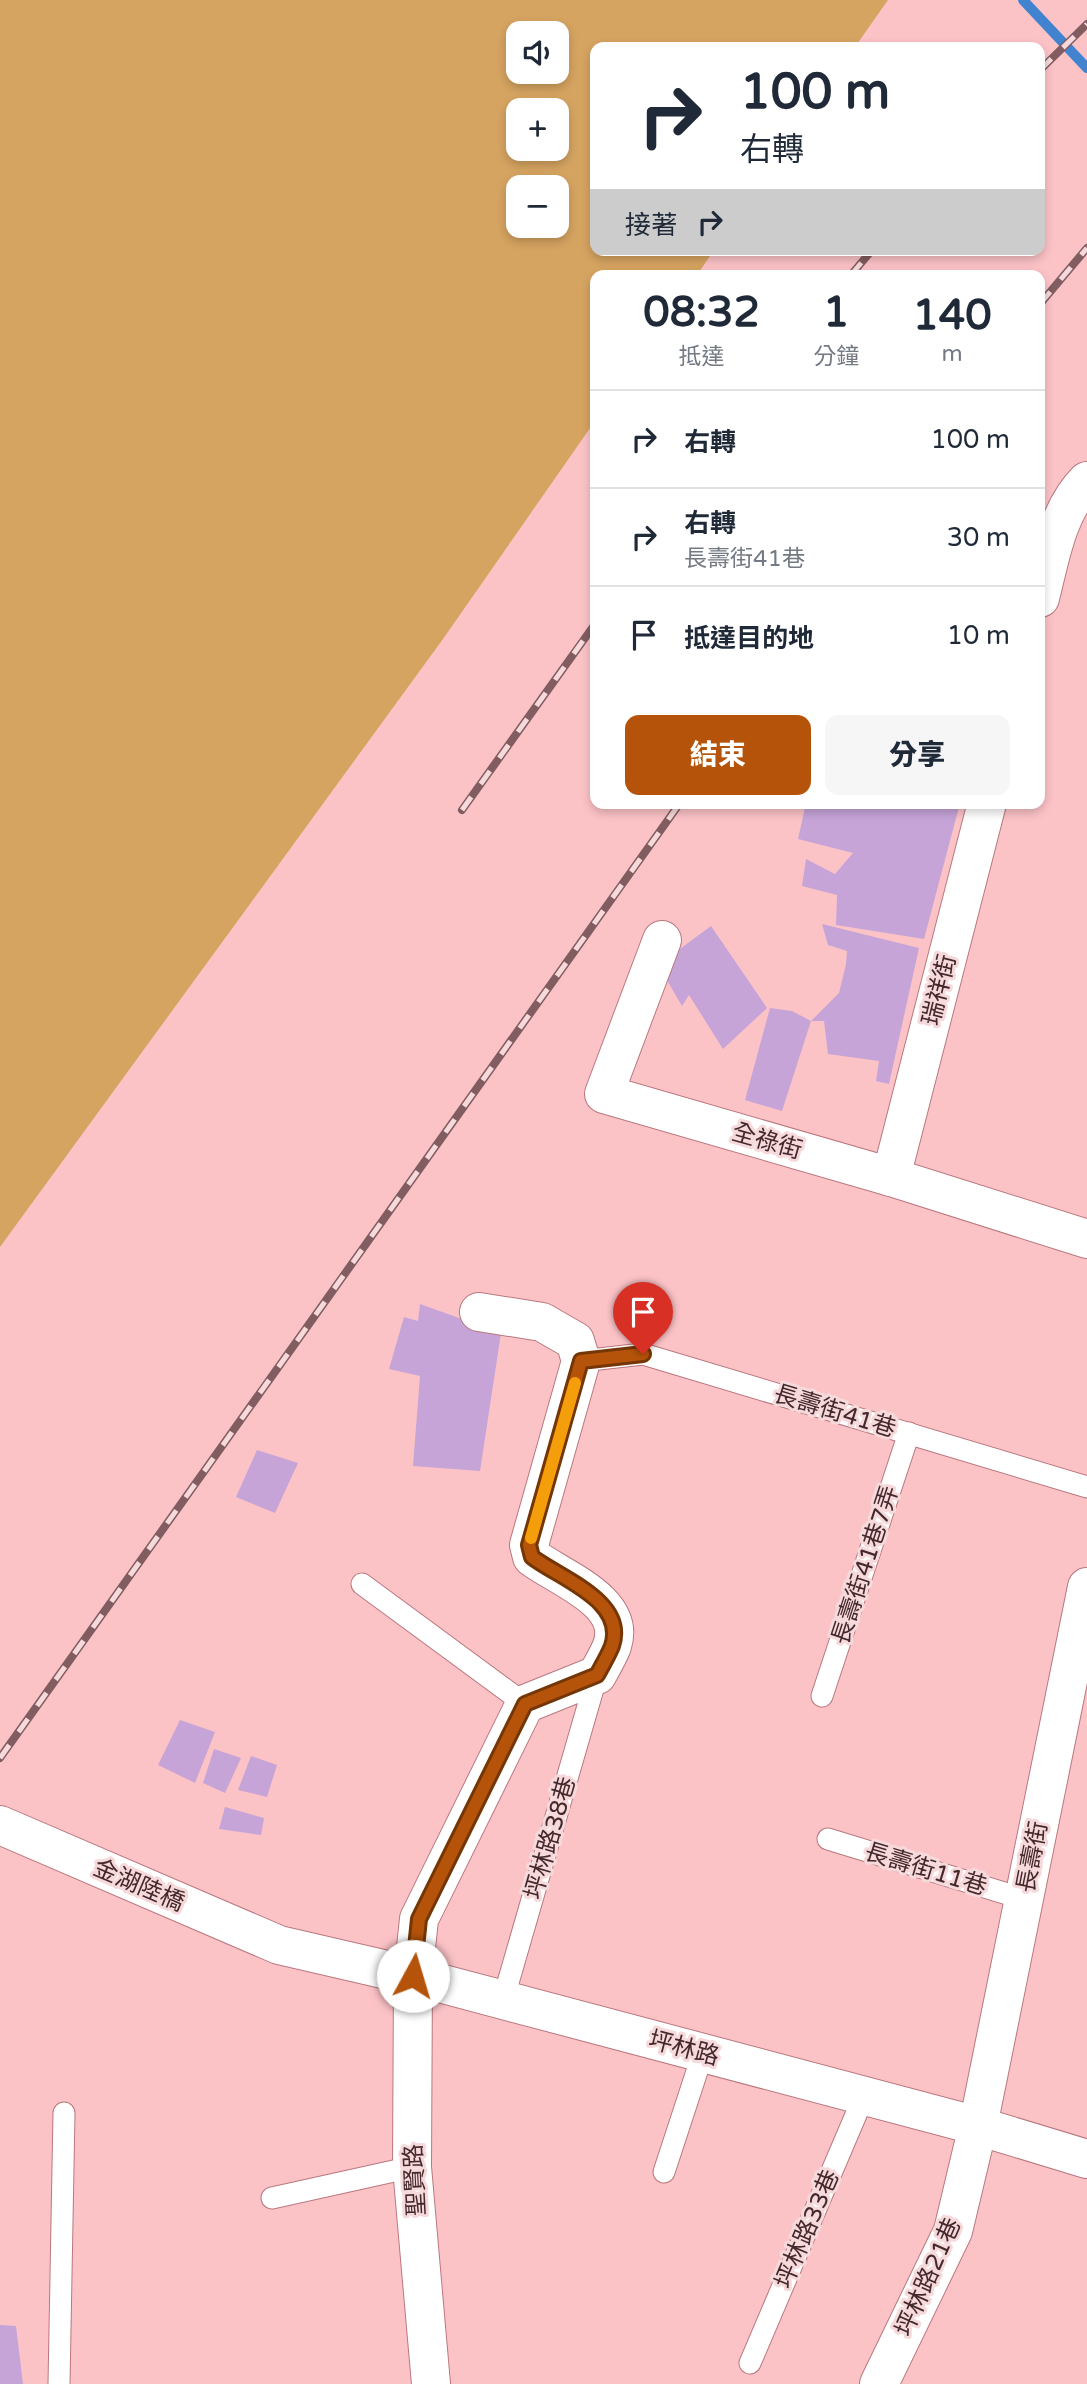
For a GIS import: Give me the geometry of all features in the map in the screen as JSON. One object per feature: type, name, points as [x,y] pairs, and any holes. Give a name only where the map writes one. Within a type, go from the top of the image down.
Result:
[{"type":"street","points":[[1045,579],[1057,532],[1083,485]]},
{"type":"street","name":"瑞祥街","points":[[891,1177],[985,809]]},
{"type":"street","name":"全祿街","points":[[662,940],[604,1094],[891,1177],[1087,1238]]},
{"type":"street","points":[[479,1312],[542,1322],[575,1341],[581,1361],[529,1545],[532,1557],[604,1603],[613,1620],[612,1644],[597,1675],[525,1704]]},
{"type":"street","name":"長壽街","points":[[978,2126],[1087,1587]]},
{"type":"street","name":"聖賢路","points":[[431,2384],[412,2167],[413,1976],[419,1919],[525,1704]]},
{"type":"street","name":"金湖陸橋","points":[[0,1825],[279,1945]]},
{"type":"street","name":"坪林路","points":[[279,1945],[413,1976],[978,2126],[1087,2159]]},
{"type":"street","name":"坪林路21巷","points":[[880,2384],[953,2231],[978,2126]]},
{"type":"lane","name":"長壽街41巷","points":[[581,1361],[643,1354],[1087,1487]]},
{"type":"lane","name":"長壽街41巷7弄","points":[[822,1696],[909,1433]]},
{"type":"lane","points":[[362,1584],[525,1704]]},
{"type":"lane","name":"坪林路38巷","points":[[503,2000],[597,1675]]},
{"type":"lane","name":"長壽街11巷","points":[[828,1839],[1024,1899]]},
{"type":"lane","points":[[664,2172],[703,2053]]},
{"type":"lane","name":"坪林路33巷","points":[[750,2363],[864,2096]]},
{"type":"lane","points":[[59,2384],[65,2113]]},
{"type":"lane","points":[[272,2198],[412,2167]]},
{"type":"shaded area","points":[[0,0],[888,0],[859,42],[590,42],[590,256],[710,256],[700,270],[590,270],[590,428],[443,639],[0,1247]]},
{"type":"building","points":[[805,809],[958,809],[924,939],[836,925],[837,895],[802,886],[806,859],[835,874],[853,853],[798,839]]},
{"type":"building","points":[[822,924],[919,948],[889,1084],[876,1081],[879,1061],[828,1054],[824,1021],[811,1021],[839,993],[846,964],[847,951],[828,945]]},
{"type":"building","points":[[711,926],[767,1008],[723,1049],[689,995],[682,1006],[658,965]]},
{"type":"building","points":[[770,1008],[792,1011],[811,1021],[782,1111],[745,1100]]},
{"type":"building","points":[[420,1304],[501,1333],[480,1471],[413,1466],[420,1376],[389,1369],[404,1317],[418,1321]]},
{"type":"building","points":[[257,1450],[298,1463],[275,1513],[236,1497]]},
{"type":"building","points":[[180,1720],[215,1732],[195,1783],[158,1765]]},
{"type":"building","points":[[214,1749],[241,1758],[225,1793],[203,1783]]},
{"type":"building","points":[[251,1756],[277,1765],[267,1797],[238,1790]]},
{"type":"building","points":[[225,1807],[264,1818],[261,1835],[219,1829]]},
{"type":"building","points":[[0,2325],[16,2326],[23,2384],[0,2384]]},
{"type":"waterway","points":[[1023,0],[1087,68]]},
{"type":"railway","points":[[1045,65],[1087,24]]},
{"type":"railway","points":[[1045,298],[1087,248]]},
{"type":"railway","points":[[855,270],[867,256]]},
{"type":"railway","points":[[462,810],[590,631]]},
{"type":"railway","points":[[0,1758],[676,809]]},
{"type":"slow traffic","points":[[531,1538],[575,1383]]},
{"type":"route","points":[[413,1976],[419,1919],[525,1704],[597,1675],[612,1644],[613,1620],[604,1603],[532,1557],[529,1545],[581,1361],[643,1354]]}]
